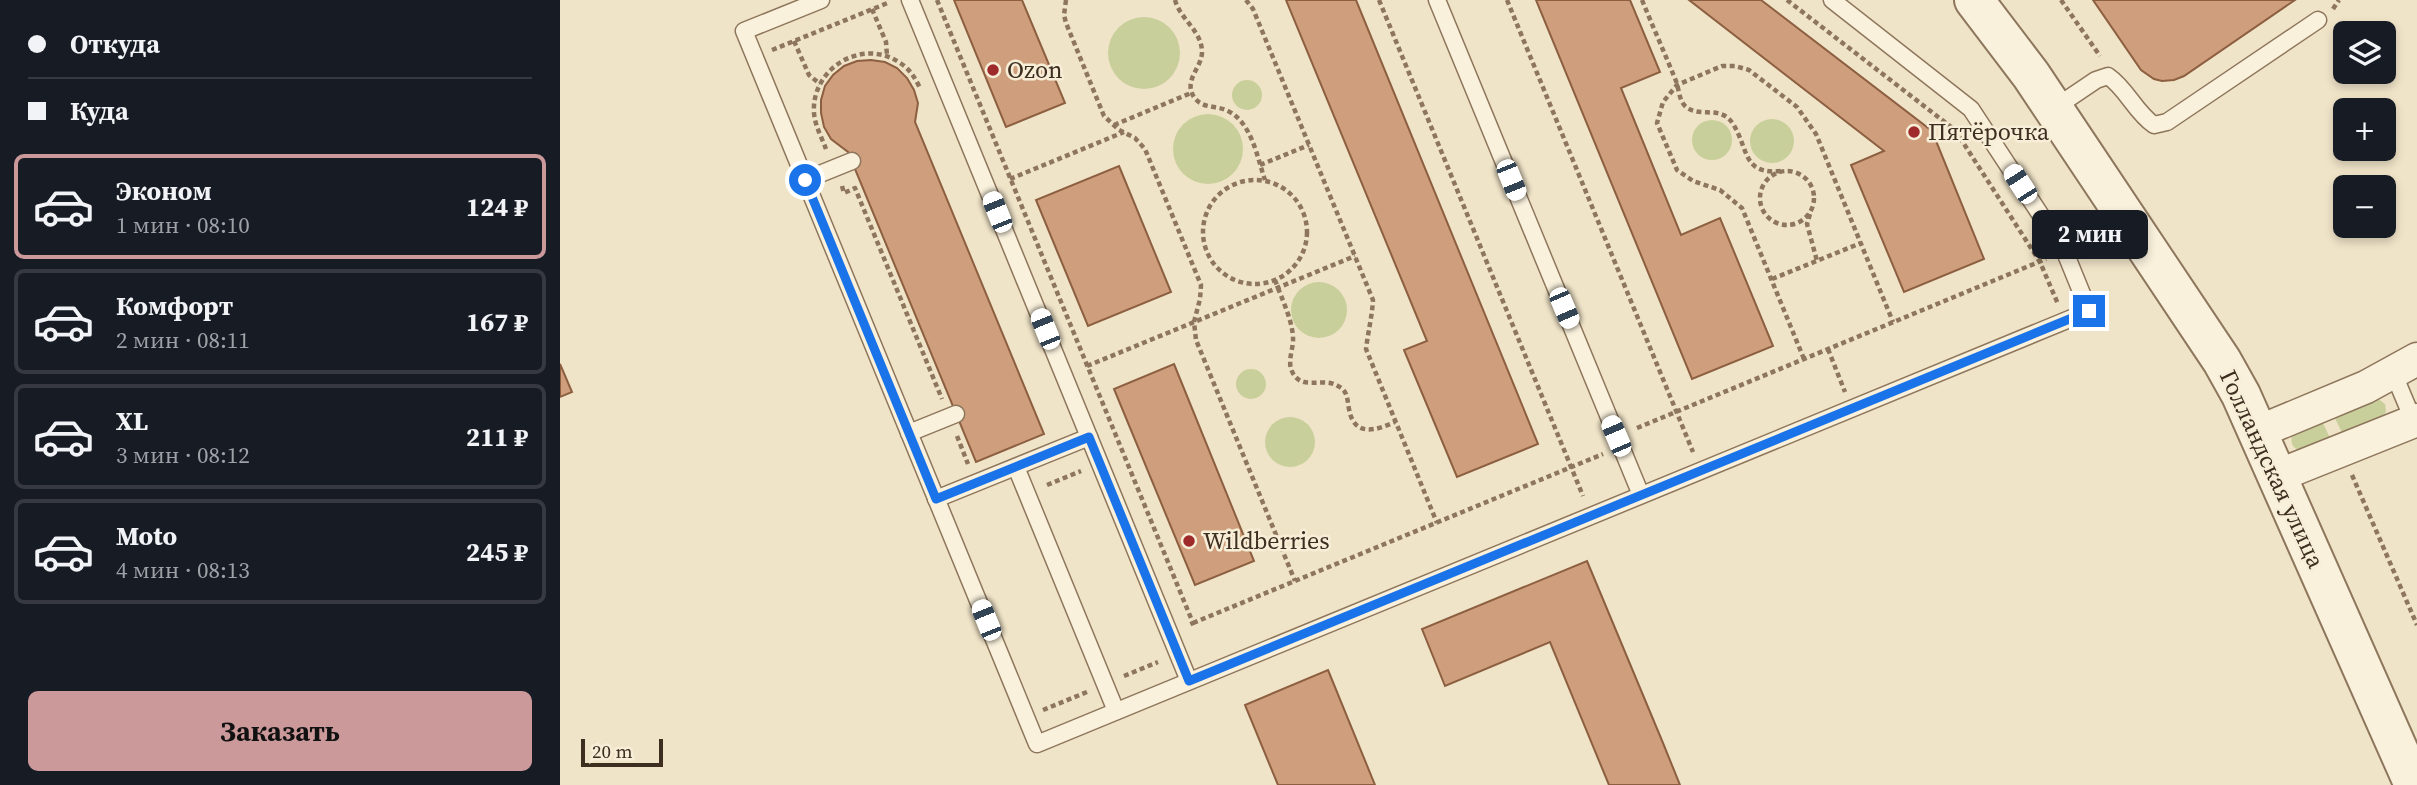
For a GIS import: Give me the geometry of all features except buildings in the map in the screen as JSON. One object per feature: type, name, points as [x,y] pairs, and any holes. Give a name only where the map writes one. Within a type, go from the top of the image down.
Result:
[{"type":"street","name":"Голландская улица","points":[[1974,0],[2053,109],[2222,361],[2258,432],[2414,785]]},
{"type":"street","points":[[2258,432],[2366,387],[2405,366]]},
{"type":"street","points":[[2277,476],[2416,423]]},
{"type":"lane","points":[[821,0],[744,32],[1037,744],[2089,311],[2065,252],[1971,109],[1832,0]]},
{"type":"lane","points":[[910,0],[1189,681]]},
{"type":"lane","points":[[1437,0],[1641,495]]},
{"type":"lane","points":[[2053,109],[2096,80],[2108,76],[2121,85],[2143,118],[2154,125],[2167,122],[2318,20]]},
{"type":"lane","points":[[805,180],[852,161]]},
{"type":"lane","points":[[2405,366],[2416,423]]},
{"type":"lane","points":[[909,433],[952,415]]},
{"type":"lane","points":[[936,499],[1089,437]]},
{"type":"lane","points":[[1016,467],[1116,711]]},
{"type":"path","points":[[755,57],[894,0]]},
{"type":"path","points":[[937,0],[1193,623]]},
{"type":"path","points":[[1066,0],[1066,23],[1104,116],[1135,138],[1144,149],[1201,285],[1194,322],[1196,340],[1295,581]]},
{"type":"path","points":[[1175,0],[1201,43],[1202,55],[1191,80],[1191,93],[1198,102],[1225,109],[1237,117],[1253,142],[1265,180]]},
{"type":"path","points":[[1246,0],[1254,9],[1373,300],[1373,316],[1366,349],[1437,523]]},
{"type":"path","points":[[1379,0],[1591,516]]},
{"type":"path","points":[[1507,0],[1700,471]]},
{"type":"path","points":[[1642,0],[1682,102],[1687,108],[1697,112],[1714,111],[1724,114],[1733,122],[1746,156],[1755,167],[1768,173],[1792,171],[1810,183],[1814,204],[1807,225],[1817,261]]},
{"type":"path","points":[[1787,0],[1955,130],[2040,262],[2065,321]]},
{"type":"path","points":[[2062,0],[2100,56],[2108,76]]},
{"type":"path","points":[[872,9],[886,42],[887,56]]},
{"type":"path","points":[[794,41],[808,75],[820,84]]},
{"type":"path","points":[[951,100],[929,109],[912,74],[901,63],[887,56],[871,53],[841,61],[829,71],[820,84],[814,114],[844,193],[855,188],[952,415],[976,483]]},
{"type":"path","points":[[1804,359],[1742,208],[1720,190],[1693,181],[1677,170],[1657,123],[1663,102],[1677,85],[1722,66],[1749,70],[1797,107],[1816,134],[1893,322]]},
{"type":"path","points":[[1114,125],[1191,93]]},
{"type":"path","points":[[1025,173],[1124,132]]},
{"type":"path","points":[[1260,165],[1309,145]]},
{"type":"path","points":[[1782,171],[1764,183],[1760,193],[1760,204],[1764,213],[1772,221],[1782,225],[1792,225],[1810,214]]},
{"type":"path","points":[[1245,180],[1265,180],[1283,187],[1297,200],[1306,217],[1307,236],[1302,254],[1291,270],[1275,280],[1256,284],[1237,280],[1220,271],[1209,256],[1203,237],[1205,218],[1213,200],[1228,187],[1245,180]]},
{"type":"path","points":[[1772,279],[1861,243]]},
{"type":"path","points":[[1170,633],[1571,467],[1676,412],[2065,252]]},
{"type":"path","points":[[1102,359],[1355,256]]},
{"type":"path","points":[[1275,280],[1293,333],[1290,362],[1297,379],[1306,384],[1333,383],[1341,387],[1347,394],[1352,418],[1365,430],[1375,430],[1396,422]]},
{"type":"path","points":[[1828,349],[1852,409]]},
{"type":"path","points":[[1027,493],[1100,463]]},
{"type":"path","points":[[2348,465],[2417,625]]},
{"type":"green space","points":[[1144,17],[1158,20],[1170,27],[1177,39],[1180,53],[1177,67],[1170,79],[1158,86],[1144,89],[1130,86],[1118,79],[1111,67],[1108,53],[1111,39],[1118,27],[1130,20]]},
{"type":"green space","points":[[1247,80],[1258,84],[1262,95],[1258,106],[1247,110],[1236,106],[1232,95],[1236,84]]},
{"type":"green space","points":[[1208,114],[1233,124],[1243,149],[1233,174],[1208,184],[1183,174],[1173,149],[1183,124]]},
{"type":"green space","points":[[1772,119],[1781,120],[1788,125],[1793,132],[1793,150],[1788,157],[1781,162],[1772,163],[1763,162],[1756,157],[1751,150],[1750,141],[1751,132],[1756,125],[1763,120]]},
{"type":"green space","points":[[1712,120],[1726,126],[1732,140],[1726,154],[1712,160],[1698,154],[1692,140],[1698,126]]},
{"type":"green space","points":[[1319,282],[1330,284],[1339,290],[1345,299],[1345,321],[1339,330],[1330,336],[1319,338],[1308,336],[1299,330],[1293,321],[1291,310],[1293,299],[1299,290],[1308,284]]},
{"type":"green space","points":[[1251,369],[1262,373],[1266,384],[1262,395],[1251,399],[1240,395],[1236,384],[1240,373]]},
{"type":"green space","points":[[2376,397],[2385,404],[2384,416],[2343,435],[2333,414]]},
{"type":"green space","points":[[1290,417],[1308,424],[1315,442],[1308,460],[1290,467],[1272,460],[1265,442],[1272,424]]},
{"type":"green space","points":[[2321,419],[2331,440],[2312,448],[2299,450],[2294,447],[2292,434]]},
{"type":"place","name":"Ozon","points":[[993,70]]},
{"type":"place","name":"Пятёрочка","points":[[1914,132]]},
{"type":"place","name":"Wildberries","points":[[1189,541]]},
{"type":"route","points":[[805,180],[936,499],[1089,437],[1189,681],[2089,311]]}]
